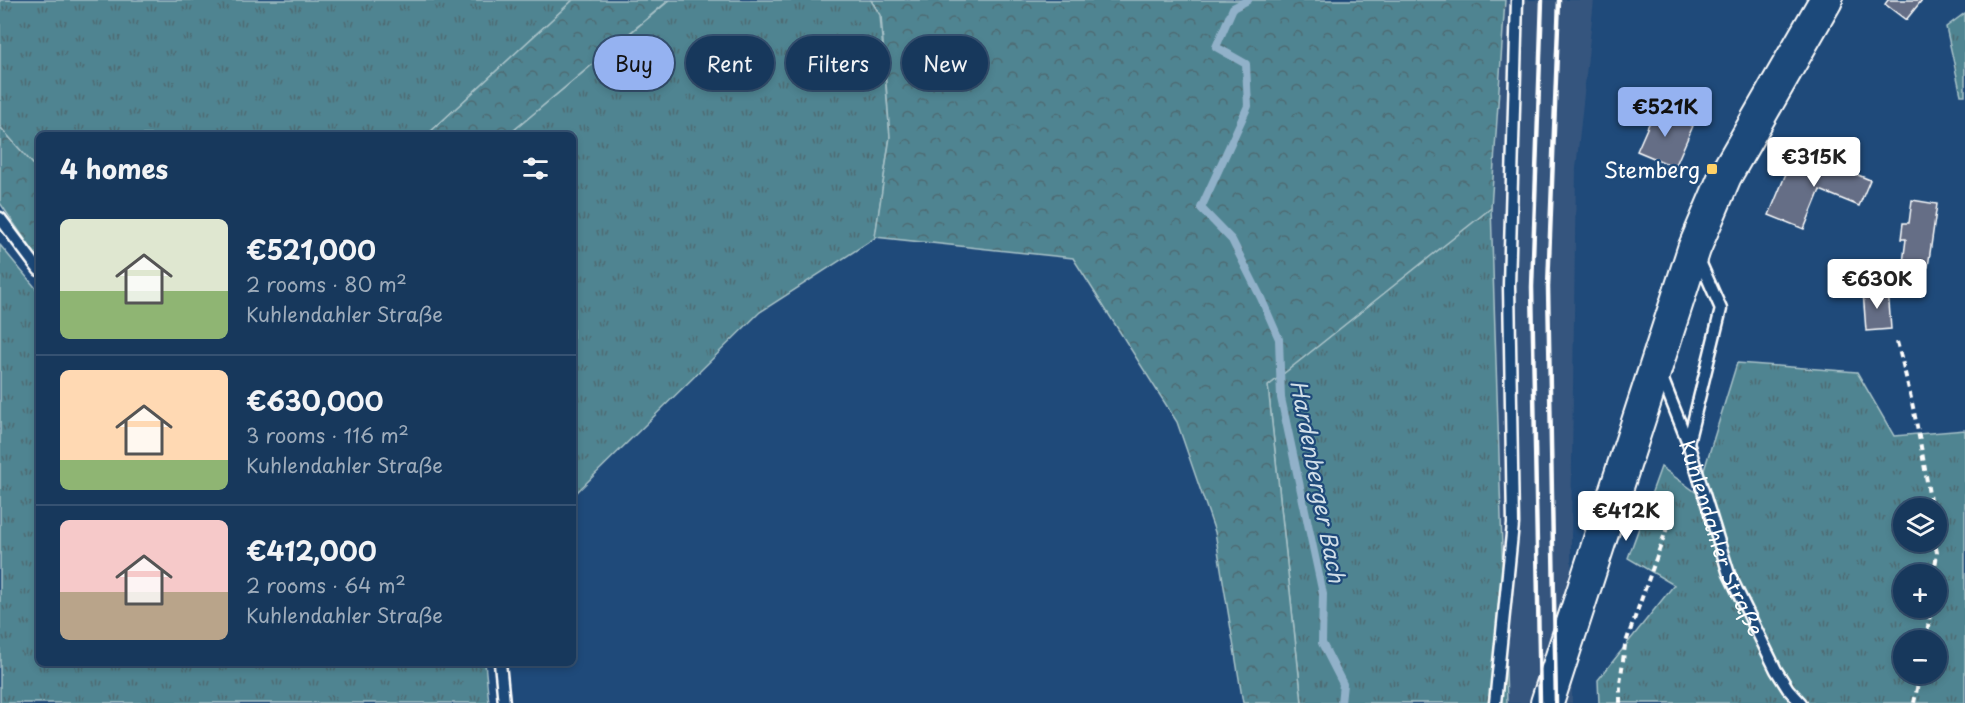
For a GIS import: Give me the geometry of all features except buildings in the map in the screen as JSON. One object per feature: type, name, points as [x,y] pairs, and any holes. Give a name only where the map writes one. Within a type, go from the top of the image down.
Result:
[{"type":"main road","points":[[1547,703],[1694,249],[1725,176],[1826,0]]},
{"type":"lane","points":[[1495,703],[1513,524],[1509,286],[1517,0]]},
{"type":"lane","points":[[0,218],[36,266]]},
{"type":"lane","points":[[1688,443],[1721,309],[1694,249]]},
{"type":"lane","name":"Kuhlendahler Straße","points":[[1657,364],[1688,443],[1729,574],[1776,670],[1788,689],[1802,703]]},
{"type":"lane","points":[[500,666],[504,703]]},
{"type":"path","points":[[1897,342],[1912,398],[1930,498]]},
{"type":"path","points":[[1616,490],[1672,514],[1625,645],[1620,703]]},
{"type":"path","points":[[1914,703],[1918,684]]},
{"type":"shaded area","points":[[1505,0],[1594,0],[1576,169],[1571,538],[1572,703],[1507,703],[1491,207]]},
{"type":"green space","points":[[0,0],[573,0],[430,132],[36,132],[36,168],[0,127]]},
{"type":"green space","points":[[573,0],[669,0],[626,36],[594,36],[594,63],[512,132],[430,132]]},
{"type":"green space","points":[[670,0],[871,0],[880,15],[882,36],[786,36],[786,90],[886,90],[890,136],[875,238],[760,312],[576,493],[576,132],[512,132],[594,63],[594,90],[674,90],[674,36],[627,36]]},
{"type":"green space","points":[[871,0],[1505,0],[1491,208],[1268,386],[1302,703],[1243,703],[1215,532],[1177,422],[1073,258],[875,237],[890,137],[887,90],[890,90],[890,36],[883,36],[881,15]]},
{"type":"green space","points":[[1965,13],[1965,95],[1961,95],[1946,27]]},
{"type":"green space","points":[[0,127],[36,168],[36,256],[0,203]]},
{"type":"green space","points":[[1491,207],[1507,703],[1302,703],[1268,386]]},
{"type":"green space","points":[[0,245],[36,288],[36,666],[485,666],[489,703],[0,703]]},
{"type":"green space","points":[[1737,363],[1857,372],[1894,436],[1965,430],[1965,703],[1599,703],[1598,680],[1674,585],[1628,558],[1661,467],[1697,493]]},
{"type":"waterway","name":"Hardenberger Bach","points":[[1248,0],[1233,8],[1216,47],[1246,64],[1248,106],[1201,208],[1232,240],[1279,339],[1281,398],[1323,594],[1322,643],[1343,684],[1341,703]]},
{"type":"railway","points":[[1540,703],[1532,287],[1542,0]]},
{"type":"railway","points":[[1556,703],[1548,287],[1559,0]]},
{"type":"place","name":"Stemberg","points":[[1712,169]]}]
